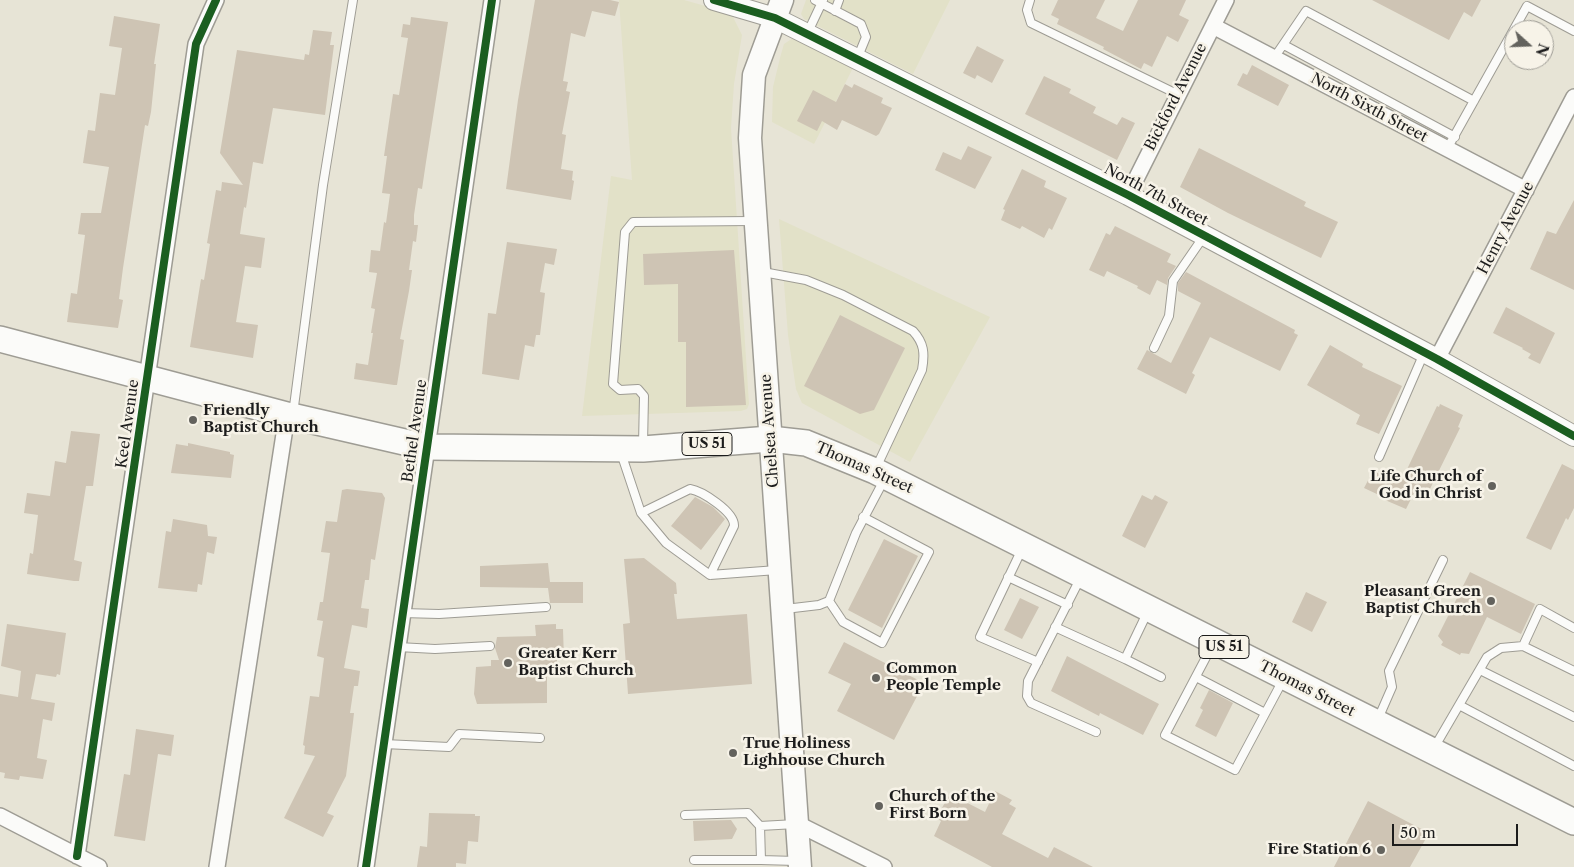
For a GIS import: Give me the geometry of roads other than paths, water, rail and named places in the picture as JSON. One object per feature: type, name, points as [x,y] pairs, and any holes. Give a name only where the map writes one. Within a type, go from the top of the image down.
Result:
[{"type":"main road","name":"Chelsea Avenue","points":[[778,9],[754,75],[750,138],[800,864]]},
{"type":"main road","name":"Thomas Street","points":[[0,339],[148,380],[290,416],[426,446],[631,449],[770,439],[806,443],[881,474],[1375,724],[1574,822]]},
{"type":"street","name":"Keel Avenue","points":[[77,856],[196,44],[216,0]]},
{"type":"street","name":"Bethel Avenue","points":[[366,867],[492,0]]},
{"type":"street","name":"North 7th Street","points":[[714,0],[778,9],[807,34],[1128,195],[1431,356],[1574,436]]},
{"type":"street","name":"Bickford Avenue","points":[[1128,195],[1177,94],[1226,0]]},
{"type":"street","name":"North Sixth Street","points":[[1213,26],[1274,58],[1451,143],[1526,190]]},
{"type":"street","name":"Henry Avenue","points":[[1431,356],[1526,190],[1574,98]]},
{"type":"street","points":[[217,867],[290,416]]},
{"type":"street","points":[[0,816],[99,867]]},
{"type":"street","points":[[798,824],[884,867]]},
{"type":"lane","points":[[290,416],[323,185],[354,0]]},
{"type":"lane","points":[[835,11],[839,0]]},
{"type":"lane","points":[[1030,0],[1027,10],[1031,22],[1177,94]]},
{"type":"lane","points":[[807,34],[820,1],[861,24],[866,37],[857,59]]},
{"type":"lane","points":[[1284,45],[1451,143],[1527,6],[1574,31]]},
{"type":"lane","points":[[1274,58],[1306,11],[1474,101]]},
{"type":"lane","points":[[755,221],[633,222],[625,232],[613,384],[620,390],[638,389],[644,396],[631,449],[641,513],[666,543],[710,575],[779,570]]},
{"type":"lane","points":[[1154,348],[1169,316],[1173,282],[1204,236]]},
{"type":"lane","points":[[758,271],[806,280],[842,295],[912,331],[920,339],[924,356],[922,370],[829,601],[819,606],[782,609]]},
{"type":"lane","points":[[1379,457],[1431,356]]},
{"type":"lane","points":[[641,513],[690,489],[699,492],[730,514],[734,526],[710,575]]},
{"type":"lane","points":[[829,601],[843,622],[882,643],[929,552],[863,517]]},
{"type":"lane","points":[[1023,546],[980,637],[1038,662]]},
{"type":"lane","points":[[1375,724],[1392,687],[1389,671],[1443,560]]},
{"type":"lane","points":[[1082,575],[1028,681],[1027,696],[1031,703],[1096,732]]},
{"type":"lane","points":[[1008,577],[1068,605]]},
{"type":"lane","points":[[402,613],[439,614],[546,607]]},
{"type":"lane","points":[[1125,660],[1149,609]]},
{"type":"lane","points":[[1524,646],[1540,609],[1574,628]]},
{"type":"lane","points":[[1055,627],[1161,677]]},
{"type":"lane","points":[[1214,642],[1165,735],[1235,770],[1284,677]]},
{"type":"lane","points":[[398,647],[435,649],[490,646]]},
{"type":"lane","points":[[1432,752],[1487,657],[1501,648],[1524,646],[1574,672]]},
{"type":"lane","points":[[1480,670],[1574,717]]},
{"type":"lane","points":[[1196,677],[1265,713]]},
{"type":"lane","points":[[1459,705],[1574,766]]},
{"type":"lane","points":[[384,744],[450,747],[458,734],[540,738]]},
{"type":"lane","points":[[684,815],[748,813],[760,826],[761,860]]},
{"type":"lane","points":[[760,826],[798,824]]},
{"type":"lane","points":[[694,860],[761,860],[800,864]]},
{"type":"place","name":"Friendly Baptist Church","points":[[193,420]]},
{"type":"place","name":"Life Church of God in Christ","points":[[1492,486]]},
{"type":"place","name":"Pleasant Green Baptist Church","points":[[1491,601]]},
{"type":"place","name":"Greater Kerr Baptist Church","points":[[508,663]]},
{"type":"place","name":"Common People Temple","points":[[876,678]]},
{"type":"place","name":"True Holiness Lighhouse Church","points":[[733,753]]},
{"type":"place","name":"Church of the First Born","points":[[879,806]]},
{"type":"place","name":"Fire Station 6","points":[[1381,850]]}]
